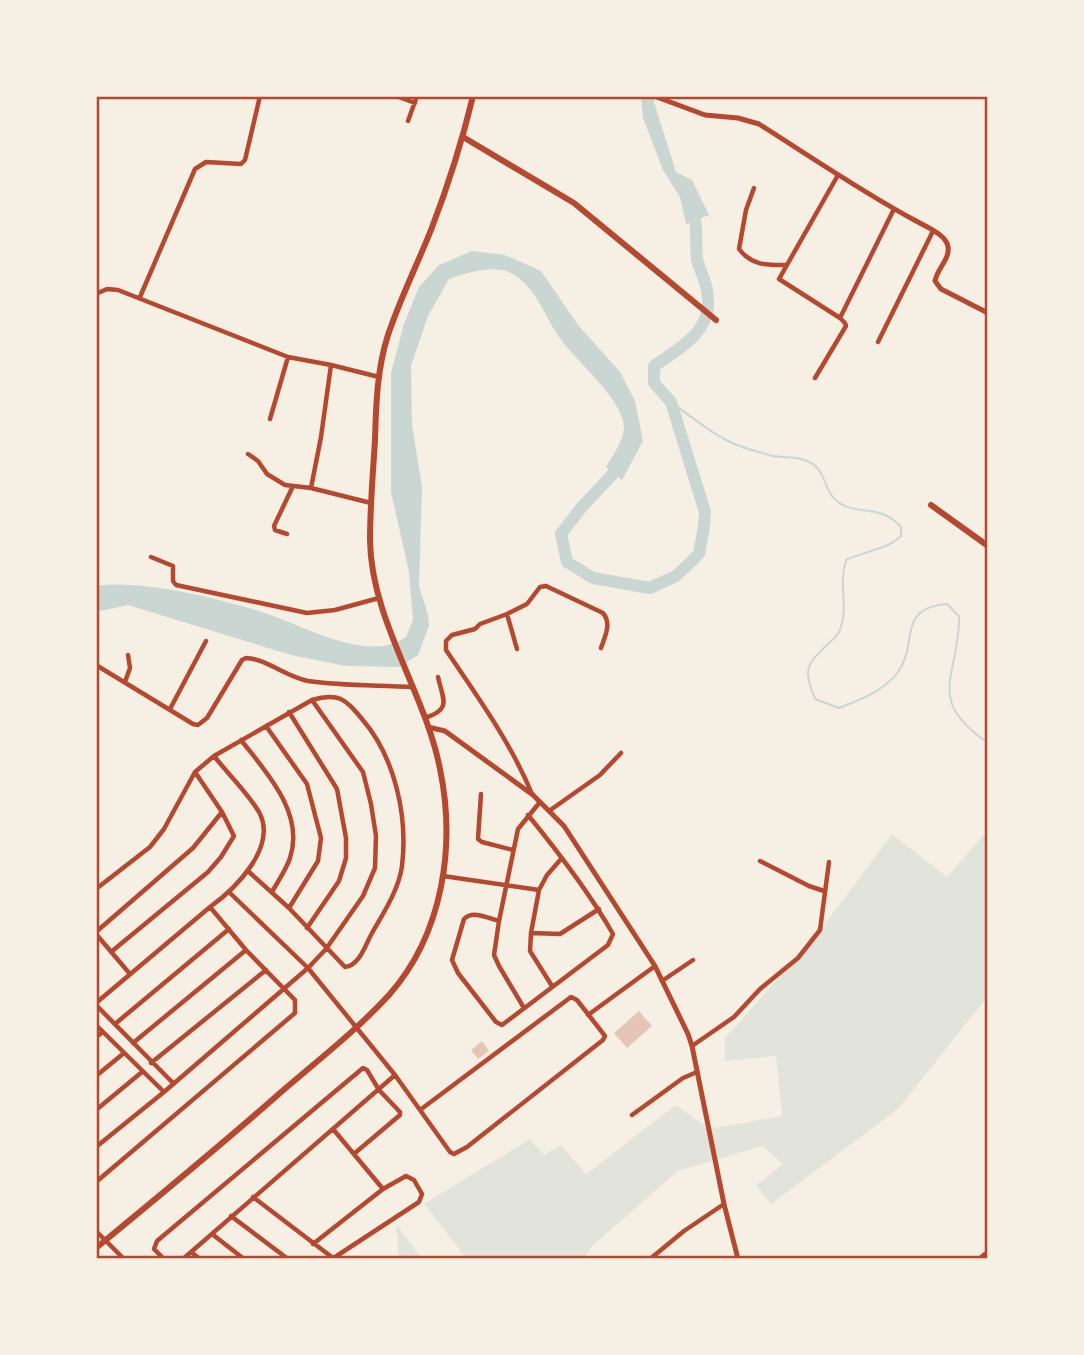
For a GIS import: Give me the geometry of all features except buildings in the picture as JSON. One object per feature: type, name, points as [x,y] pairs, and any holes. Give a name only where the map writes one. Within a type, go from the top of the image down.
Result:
[{"type":"main road","points":[[96,1248],[234,1134],[357,1026],[391,992],[414,959],[432,920],[443,876],[447,808],[440,764],[372,574],[372,503],[379,377],[388,336],[431,230],[463,137],[473,96]]},
{"type":"main road","points":[[463,137],[574,203],[716,320]]},
{"type":"main road","points":[[931,505],[988,546]]},
{"type":"street","points":[[141,297],[195,169],[206,162],[241,164],[245,160],[260,96]]},
{"type":"street","points":[[396,96],[415,103]]},
{"type":"street","points":[[408,121],[417,96]]},
{"type":"street","points":[[654,96],[697,112],[759,124],[933,231],[946,240],[948,247],[947,257],[936,272],[935,281],[940,289],[988,313]]},
{"type":"street","points":[[815,378],[846,326],[845,323],[779,279],[838,175]]},
{"type":"street","points":[[754,188],[746,210],[739,249],[745,257],[759,265],[788,265]]},
{"type":"street","points":[[840,318],[894,209]]},
{"type":"street","points":[[878,342],[933,231]]},
{"type":"street","points":[[96,293],[107,289],[141,297],[288,357],[379,377]]},
{"type":"street","points":[[270,419],[288,357]]},
{"type":"street","points":[[311,488],[331,365]]},
{"type":"street","points":[[248,454],[258,461],[272,478],[285,485],[311,488],[372,503]]},
{"type":"street","points":[[287,534],[275,530],[274,526],[293,486]]},
{"type":"street","points":[[151,557],[173,566],[173,581],[176,585],[307,613],[335,610],[379,598]]},
{"type":"street","points":[[533,795],[522,769],[496,726],[444,648],[446,642],[452,635],[475,629],[480,624],[527,604],[540,587],[546,586],[603,613],[608,627],[601,648]]},
{"type":"street","points":[[507,614],[517,649]]},
{"type":"street","points":[[170,709],[206,641]]},
{"type":"street","points":[[125,682],[130,668],[128,655]]},
{"type":"street","points":[[96,665],[193,724],[201,723],[207,718],[242,660],[246,658],[289,676],[309,681],[412,687]]},
{"type":"street","points":[[424,718],[440,713],[443,709],[438,677]]},
{"type":"street","points":[[96,889],[150,847],[195,772],[214,756],[312,700],[327,695],[348,702],[384,750],[398,792],[404,846],[401,871],[386,909],[356,962],[345,967],[289,908],[248,871]]},
{"type":"street","points":[[96,1147],[164,1093],[308,968],[326,949],[363,896],[374,868],[376,836],[363,772],[312,700]]},
{"type":"street","points":[[289,712],[337,789],[346,838],[346,859],[339,881],[307,928]]},
{"type":"street","points":[[266,726],[307,784],[321,838],[318,861],[289,908]]},
{"type":"street","points":[[428,727],[445,731],[533,795],[564,827],[655,966],[692,1046],[738,1259]]},
{"type":"street","points":[[241,740],[287,805],[293,838],[290,857],[272,892]]},
{"type":"street","points":[[548,811],[600,775],[621,753]]},
{"type":"street","points":[[173,1083],[96,1004],[230,893],[257,857],[262,828],[260,813],[214,756]]},
{"type":"street","points":[[111,952],[208,872],[221,858],[234,836],[222,812],[195,772]]},
{"type":"street","points":[[481,794],[478,839],[513,850]]},
{"type":"street","points":[[524,1008],[494,955],[518,829],[540,802]]},
{"type":"street","points":[[130,974],[96,933],[192,848],[222,812]]},
{"type":"street","points":[[499,921],[474,914],[468,915],[464,919],[452,960],[458,973],[496,1022],[502,1025],[608,945],[612,938],[613,934],[599,909],[528,815]]},
{"type":"street","points":[[552,986],[530,951],[531,933],[539,890],[547,875],[562,858]]},
{"type":"street","points":[[760,860],[808,886],[824,891]]},
{"type":"street","points":[[692,1046],[734,1017],[760,989],[798,958],[816,938],[820,930],[829,862]]},
{"type":"street","points":[[443,876],[539,890]]},
{"type":"street","points":[[230,893],[308,968],[395,1075],[450,1152],[459,1154],[605,1036],[577,1000],[571,997],[421,1110]]},
{"type":"street","points":[[96,1182],[295,1013],[295,1000],[246,950],[210,907]]},
{"type":"street","points":[[531,933],[560,934],[599,909]]},
{"type":"street","points":[[115,1024],[229,929]]},
{"type":"street","points":[[133,1043],[246,950]]},
{"type":"street","points":[[662,981],[693,960]]},
{"type":"street","points":[[588,1015],[655,966]]},
{"type":"street","points":[[151,1063],[266,970]]},
{"type":"street","points":[[96,1025],[164,1093]]},
{"type":"street","points":[[96,1037],[103,1032]]},
{"type":"street","points":[[96,1076],[124,1053]]},
{"type":"street","points":[[164,1259],[155,1249],[157,1241],[359,1069],[367,1070],[379,1090],[400,1115],[355,1153]]},
{"type":"street","points":[[632,1115],[683,1078],[698,1071]]},
{"type":"street","points":[[96,1110],[142,1072]]},
{"type":"street","points":[[183,1259],[395,1075]]},
{"type":"street","points":[[332,1129],[383,1189]]},
{"type":"street","points":[[253,1197],[313,1244],[332,1258],[422,1198],[414,1180],[406,1176],[383,1189],[313,1244]]},
{"type":"street","points":[[650,1259],[684,1231],[724,1204]]},
{"type":"street","points":[[231,1216],[288,1259]]},
{"type":"street","points":[[96,1231],[124,1259]]},
{"type":"street","points":[[212,1234],[244,1259]]},
{"type":"street","points":[[191,1252],[200,1259]]},
{"type":"street","points":[[979,1259],[985,1254]]},
{"type":"shaded area","points":[[641,96],[655,96],[654,102],[676,172],[692,180],[709,215],[686,224],[680,197],[663,170],[643,118]]},
{"type":"shaded area","points":[[472,251],[505,255],[541,271],[578,325],[620,372],[635,401],[643,441],[622,480],[606,467],[620,443],[624,428],[616,405],[566,346],[539,302],[520,279],[504,270],[472,272],[449,279],[428,316],[411,366],[412,425],[422,487],[419,586],[429,626],[418,655],[399,667],[346,666],[291,655],[128,605],[96,612],[96,586],[134,585],[178,591],[241,606],[353,644],[390,644],[406,637],[413,620],[409,572],[391,492],[391,373],[404,324],[419,287],[439,265]]},
{"type":"shaded area","points":[[988,830],[988,996],[898,1109],[771,1204],[756,1185],[783,1164],[762,1146],[678,1171],[593,1245],[583,1259],[467,1259],[424,1204],[530,1139],[544,1155],[561,1145],[586,1174],[676,1105],[709,1129],[782,1116],[776,1056],[725,1061],[725,1038],[817,935],[892,834],[947,877]]},
{"type":"shaded area","points":[[396,1224],[422,1259],[399,1259]]},
{"type":"waterway","points":[[623,463],[561,534],[567,562],[593,578],[650,588],[676,576],[699,554],[704,526],[705,512],[671,402],[654,383],[654,366],[687,343],[702,325],[707,314],[706,286],[697,259],[696,225],[690,205]]},
{"type":"waterway","points":[[671,402],[706,428],[733,443],[769,455],[811,463],[820,471],[830,493],[838,502],[885,515],[901,527],[901,536],[895,541],[846,560],[843,578],[844,612],[840,630],[815,657],[809,668],[809,680],[815,699],[839,708],[886,685],[904,661],[911,629],[921,612],[947,604],[959,616],[950,685],[951,699],[956,713],[988,743]]}]
